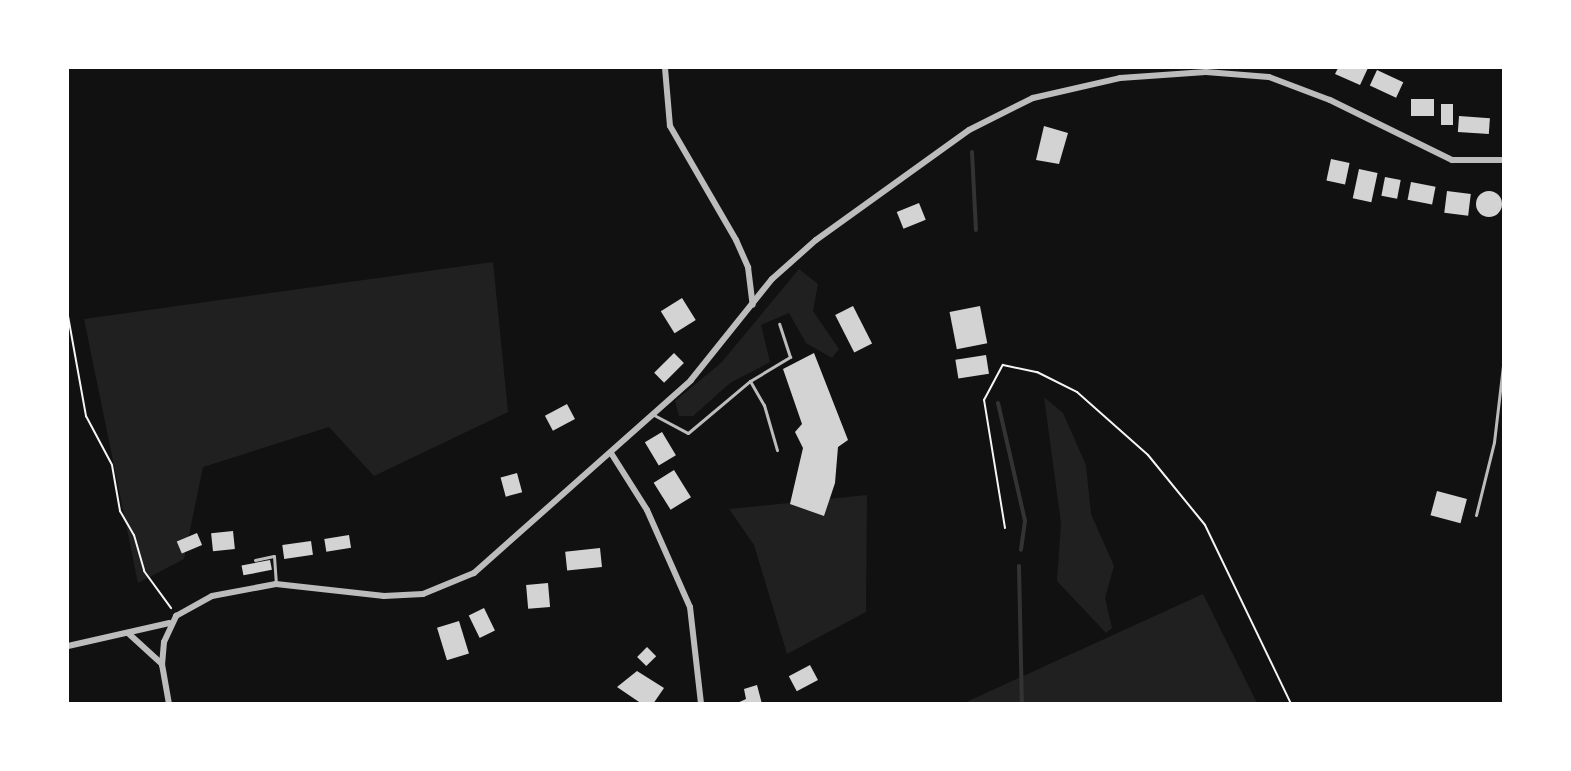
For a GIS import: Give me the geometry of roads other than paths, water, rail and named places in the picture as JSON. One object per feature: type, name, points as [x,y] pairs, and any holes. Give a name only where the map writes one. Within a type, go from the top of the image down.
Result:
[{"type":"street","points":[[666,68],[670,126],[744,258],[753,306]]},
{"type":"street","points":[[68,646],[169,623],[176,616],[212,596],[276,584],[384,596],[446,587],[474,573],[610,453],[710,360],[772,279],[816,240],[969,130],[1033,98],[1120,78],[1230,70],[1305,89],[1452,160],[1503,160]]},
{"type":"street","points":[[610,453],[647,510],[690,607],[701,704]]},
{"type":"street","points":[[169,623],[162,665],[170,704]]},
{"type":"street","points":[[128,633],[162,665]]},
{"type":"lane","points":[[653,414],[688,433],[750,381],[790,357],[779,324]]},
{"type":"lane","points":[[1476,515],[1494,442],[1503,357]]},
{"type":"lane","points":[[750,381],[764,405],[777,450]]},
{"type":"lane","points":[[255,560],[274,556],[276,584]]},
{"type":"waterway","points":[[972,152],[976,230]]},
{"type":"waterway","points":[[998,403],[1025,521],[1021,550]]},
{"type":"waterway","points":[[1019,566],[1022,704]]}]
